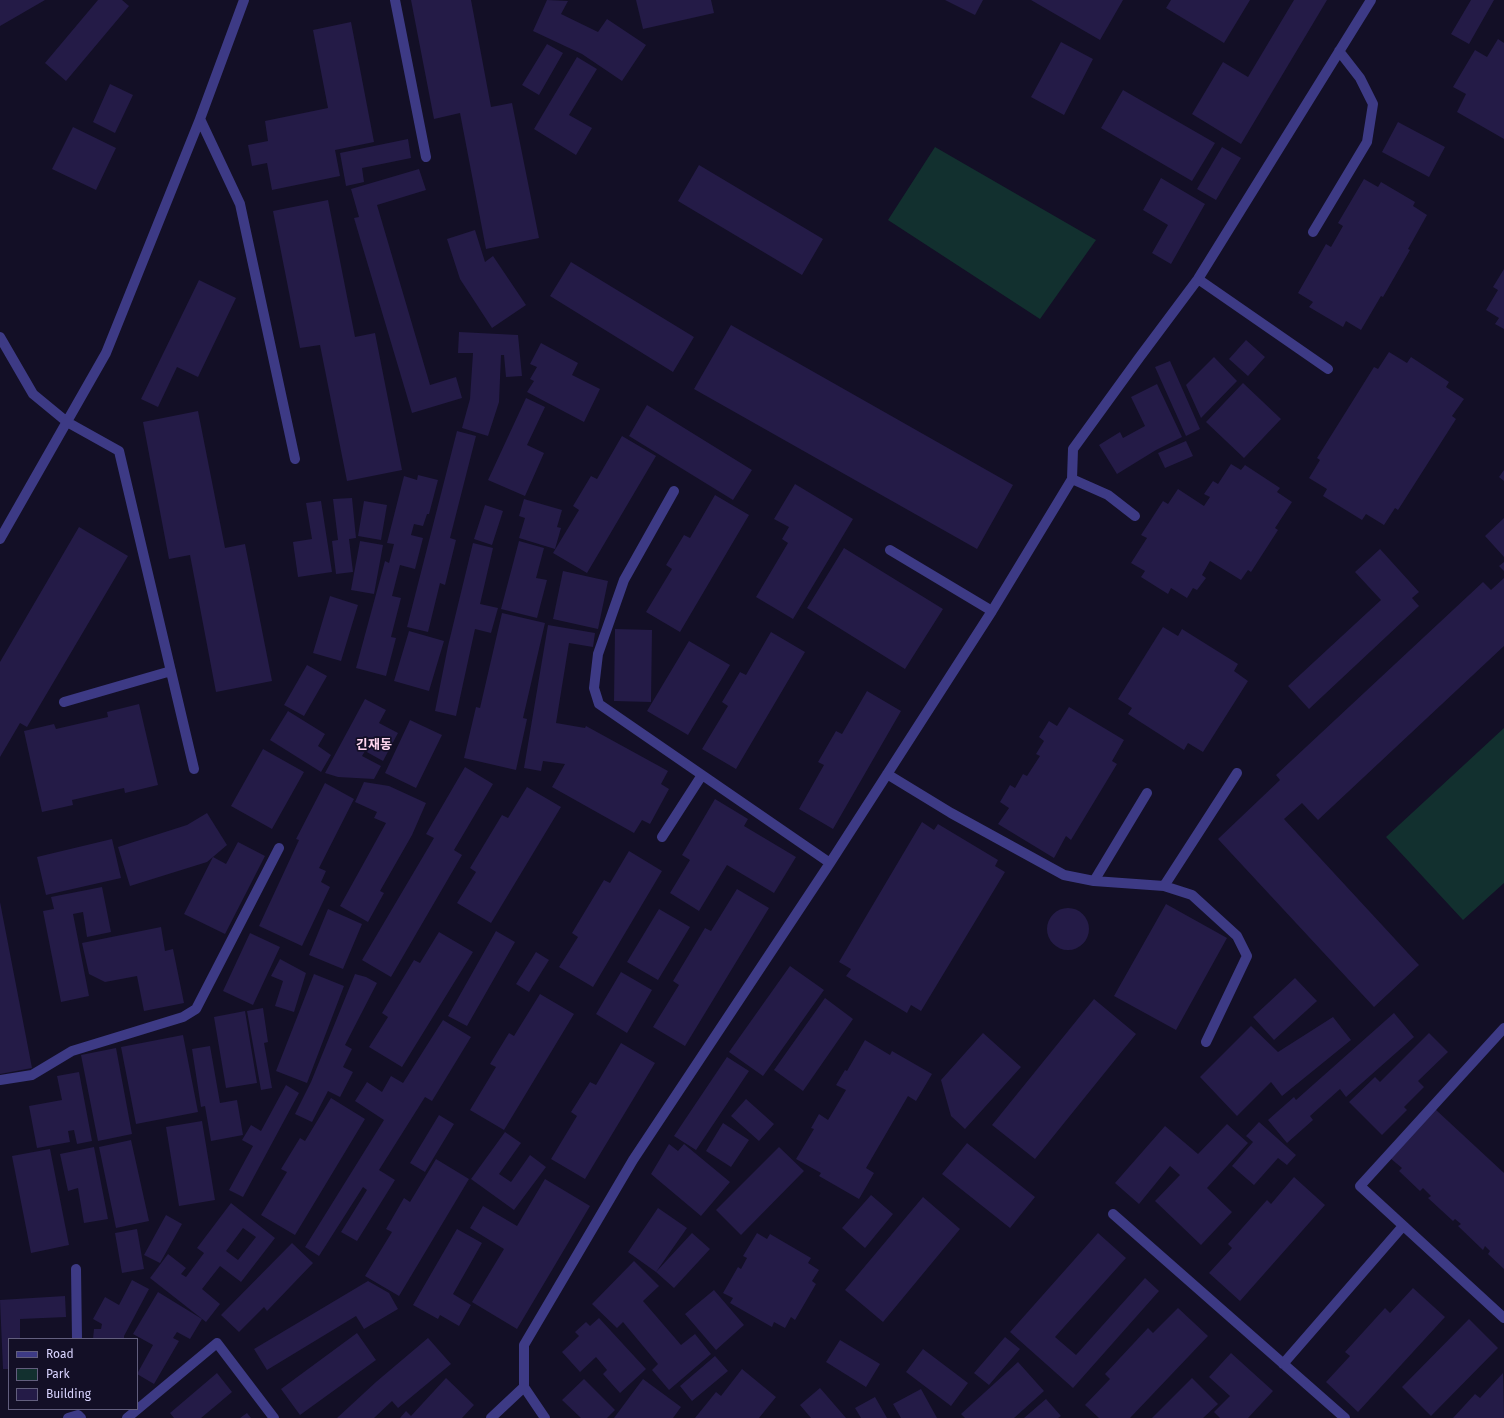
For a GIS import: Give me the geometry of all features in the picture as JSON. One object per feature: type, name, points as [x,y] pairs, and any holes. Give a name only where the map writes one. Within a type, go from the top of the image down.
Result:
[{"type":"street","points":[[0,539],[106,353],[200,119],[244,0]]},
{"type":"street","points":[[395,0],[426,157]]},
{"type":"street","points":[[545,1418],[524,1387],[524,1345],[633,1160],[830,863],[992,611],[1072,479],[1074,449],[1198,279],[1371,0]]},
{"type":"street","points":[[1313,232],[1367,142],[1373,104],[1360,78],[1339,51]]},
{"type":"street","points":[[200,119],[240,204],[295,459]]},
{"type":"street","points":[[1198,279],[1328,369]]},
{"type":"street","points":[[0,337],[33,394],[67,422],[119,451],[194,769]]},
{"type":"street","points":[[1072,479],[1108,495],[1135,516]]},
{"type":"street","points":[[674,491],[624,580],[598,654],[594,688],[599,704],[830,863]]},
{"type":"street","points":[[890,550],[992,611]]},
{"type":"street","points":[[64,702],[171,671]]},
{"type":"street","points":[[1164,886],[1237,773]]},
{"type":"street","points":[[887,774],[950,813],[1064,875],[1094,881],[1164,886],[1192,895],[1237,936],[1247,956],[1206,1042]]},
{"type":"street","points":[[662,837],[702,775]]},
{"type":"street","points":[[1094,881],[1147,793]]},
{"type":"street","points":[[0,1080],[32,1075],[72,1051],[183,1017],[196,1009],[279,848]]},
{"type":"street","points":[[1504,1028],[1360,1186],[1504,1318]]},
{"type":"street","points":[[1113,1214],[1345,1418]]},
{"type":"street","points":[[1283,1364],[1404,1226]]},
{"type":"street","points":[[76,1269],[77,1338]]},
{"type":"street","points":[[138,1408],[217,1343],[274,1418]]},
{"type":"street","points":[[491,1418],[524,1387]]},
{"type":"street","points":[[126,1418],[136,1410]]},
{"type":"street","points":[[68,1418],[79,1414]]},
{"type":"green space","points":[[935,147],[1096,240],[1040,319],[888,220]]},
{"type":"green space","points":[[1504,728],[1504,883],[1463,920],[1386,837]]},
{"type":"building","points":[[0,0],[45,0],[0,26]]},
{"type":"building","points":[[98,0],[122,0],[129,6],[66,81],[45,63]]},
{"type":"building","points":[[411,0],[471,0],[491,107],[512,103],[539,238],[486,249],[460,113],[434,119]]},
{"type":"building","points":[[547,0],[568,1],[561,14],[598,32],[607,19],[646,45],[622,81],[582,54],[533,31]]},
{"type":"building","points":[[636,0],[711,0],[714,13],[643,29]]},
{"type":"building","points":[[945,0],[983,0],[975,15]]},
{"type":"building","points":[[1031,0],[1123,0],[1100,40]]},
{"type":"building","points":[[1171,0],[1250,0],[1224,43],[1166,8]]},
{"type":"building","points":[[1294,0],[1327,0],[1241,144],[1192,114],[1223,62],[1248,77]]},
{"type":"building","points":[[1471,0],[1494,0],[1469,44],[1451,34]]},
{"type":"building","points":[[351,22],[374,142],[335,150],[340,176],[272,190],[267,163],[252,166],[248,145],[268,141],[265,121],[328,108],[313,30]]},
{"type":"building","points":[[1498,39],[1504,43],[1504,139],[1457,112],[1466,94],[1453,87],[1475,50],[1487,57]]},
{"type":"building","points":[[1061,42],[1093,59],[1064,115],[1031,97]]},
{"type":"building","points":[[547,44],[563,53],[539,95],[522,85]]},
{"type":"building","points":[[577,57],[597,69],[569,115],[592,128],[576,155],[534,129]]},
{"type":"building","points":[[110,84],[133,95],[115,133],[93,122]]},
{"type":"building","points":[[1123,90],[1215,143],[1192,181],[1101,128]]},
{"type":"building","points":[[1398,122],[1445,147],[1429,177],[1382,152]]},
{"type":"building","points":[[73,127],[116,148],[96,190],[52,169]]},
{"type":"building","points":[[408,139],[411,158],[362,168],[364,182],[346,186],[340,153]]},
{"type":"building","points":[[1222,147],[1241,158],[1216,200],[1197,189]]},
{"type":"building","points":[[699,165],[823,239],[802,275],[678,201]]},
{"type":"building","points":[[419,169],[426,190],[377,205],[430,385],[456,377],[462,398],[412,413],[354,218],[359,217],[351,189]]},
{"type":"building","points":[[1161,178],[1205,204],[1171,264],[1152,253],[1168,225],[1143,210]]},
{"type":"building","points":[[1364,179],[1378,187],[1381,182],[1415,202],[1413,206],[1427,215],[1408,249],[1410,250],[1383,297],[1381,296],[1361,330],[1346,321],[1343,327],[1309,307],[1313,302],[1298,293],[1326,244],[1331,247],[1343,226],[1338,223]]},
{"type":"building","points":[[328,200],[355,337],[375,333],[402,470],[347,481],[320,345],[300,348],[273,211]]},
{"type":"building","points":[[475,230],[485,262],[493,256],[526,305],[492,328],[460,279],[447,239]]},
{"type":"building","points":[[571,262],[694,337],[673,372],[550,296]]},
{"type":"building","points":[[1504,269],[1504,329],[1495,324],[1499,318],[1486,310],[1498,290],[1493,287]]},
{"type":"building","points":[[199,280],[236,298],[198,377],[177,367],[158,407],[141,399]]},
{"type":"building","points":[[731,325],[1013,485],[977,549],[694,389]]},
{"type":"building","points":[[459,332],[518,335],[522,376],[506,377],[504,355],[501,355],[499,402],[488,436],[462,428],[470,399],[473,353],[458,353]]},
{"type":"building","points":[[1246,340],[1265,357],[1248,376],[1229,359]]},
{"type":"building","points":[[541,343],[578,363],[572,375],[600,389],[584,422],[527,392],[534,381],[530,379],[537,367],[530,364]]},
{"type":"building","points":[[1389,352],[1407,363],[1411,357],[1449,382],[1446,387],[1464,399],[1452,416],[1456,419],[1398,510],[1395,508],[1384,525],[1366,514],[1362,520],[1323,496],[1327,489],[1309,478],[1320,460],[1317,458],[1374,367],[1378,369]]},
{"type":"building","points":[[1214,357],[1237,381],[1201,418],[1186,385]]},
{"type":"building","points":[[1170,361],[1200,429],[1186,436],[1155,367]]},
{"type":"building","points":[[1243,383],[1281,419],[1244,458],[1206,422]]},
{"type":"building","points":[[1157,384],[1182,437],[1156,450],[1117,474],[1099,445],[1120,432],[1123,438],[1145,426],[1131,397]]},
{"type":"building","points":[[526,398],[545,407],[527,445],[544,453],[525,496],[488,480]]},
{"type":"building","points":[[647,405],[752,470],[733,500],[629,436]]},
{"type":"building","points":[[198,411],[225,548],[245,544],[272,681],[216,692],[190,555],[169,559],[143,422]]},
{"type":"building","points":[[457,431],[476,436],[450,538],[456,540],[445,585],[440,583],[428,632],[407,627]]},
{"type":"building","points":[[622,436],[656,456],[587,573],[553,553],[579,510],[573,506],[591,476],[597,479]]},
{"type":"building","points":[[1186,441],[1193,456],[1165,468],[1158,453]]},
{"type":"building","points":[[1231,464],[1241,470],[1245,465],[1280,488],[1277,492],[1292,502],[1275,528],[1278,530],[1251,572],[1248,570],[1241,580],[1210,561],[1202,575],[1206,578],[1197,590],[1193,588],[1187,598],[1171,588],[1168,594],[1141,577],[1145,571],[1131,563],[1147,538],[1141,535],[1163,501],[1168,504],[1178,489],[1204,506],[1210,497],[1204,494],[1213,481],[1218,484]]},
{"type":"building","points":[[1504,470],[1504,481],[1499,477]]},
{"type":"building","points":[[418,475],[438,480],[429,514],[427,514],[423,526],[414,524],[411,535],[423,538],[415,569],[400,565],[392,596],[401,598],[391,637],[396,638],[386,676],[356,668],[385,561],[389,563],[394,544],[387,543],[404,476],[417,480]]},
{"type":"building","points":[[795,484],[853,519],[793,619],[756,597],[788,543],[782,539],[789,527],[774,519]]},
{"type":"building","points":[[715,495],[749,515],[680,632],[646,612],[672,569],[666,565],[684,535],[690,538]]},
{"type":"building","points":[[352,498],[356,538],[349,539],[353,572],[336,574],[332,541],[338,540],[333,499]]},
{"type":"building","points":[[524,499],[562,510],[557,527],[561,528],[555,549],[519,538],[525,518],[519,516]]},
{"type":"building","points":[[321,501],[332,572],[298,577],[293,542],[312,539],[306,503]]},
{"type":"building","points":[[364,501],[387,505],[381,540],[358,536]]},
{"type":"building","points":[[485,505],[503,511],[492,545],[474,539]]},
{"type":"building","points":[[1504,518],[1504,557],[1485,536]]},
{"type":"building","points":[[79,527],[128,556],[27,727],[20,723],[0,757],[0,662]]},
{"type":"building","points":[[360,541],[383,545],[374,594],[351,590]]},
{"type":"building","points":[[519,541],[544,548],[536,578],[547,580],[537,618],[501,609]]},
{"type":"building","points":[[473,543],[493,548],[480,604],[498,608],[491,633],[475,629],[456,716],[435,711],[448,646]]},
{"type":"building","points":[[844,548],[943,609],[905,669],[807,608]]},
{"type":"building","points":[[1380,549],[1419,592],[1412,598],[1419,606],[1309,709],[1288,686],[1381,600],[1355,572]]},
{"type":"building","points":[[1504,562],[1504,571],[1499,566]]},
{"type":"building","points":[[563,571],[608,581],[598,629],[553,619]]},
{"type":"building","points":[[1504,578],[1504,646],[1318,820],[1302,803],[1284,819],[1419,965],[1374,1007],[1218,839],[1280,780],[1276,775],[1483,582],[1491,590]]},
{"type":"building","points":[[330,596],[358,605],[341,661],[313,653]]},
{"type":"building","points":[[502,613],[545,623],[523,718],[527,719],[516,770],[464,758],[476,707],[480,708]]},
{"type":"building","points":[[548,625],[595,633],[593,647],[569,643],[556,723],[585,728],[586,726],[668,771],[661,784],[669,789],[650,824],[642,820],[634,833],[552,787],[565,764],[543,761],[541,771],[524,768]]},
{"type":"building","points":[[1163,627],[1178,636],[1182,629],[1238,664],[1234,671],[1248,681],[1203,752],[1188,743],[1184,750],[1128,714],[1132,708],[1118,699]]},
{"type":"building","points":[[615,629],[652,630],[651,702],[614,701]]},
{"type":"building","points":[[409,631],[444,641],[429,691],[394,681]]},
{"type":"building","points":[[771,632],[805,652],[736,769],[702,749],[728,706],[722,702],[740,672],[746,675]]},
{"type":"building","points":[[689,641],[730,665],[688,735],[647,711]]},
{"type":"building","points":[[307,665],[327,676],[304,716],[284,705]]},
{"type":"building","points":[[867,691],[901,711],[833,829],[799,809],[824,765],[818,762],[836,731],[842,734]]},
{"type":"building","points":[[365,699],[386,710],[379,723],[398,733],[383,761],[365,751],[362,756],[381,766],[374,779],[338,777],[325,773]]},
{"type":"building","points":[[139,704],[158,785],[125,793],[124,788],[72,800],[73,805],[42,812],[24,731],[54,724],[56,729],[108,717],[107,712]]},
{"type":"building","points":[[1069,707],[1124,740],[1112,761],[1117,764],[1071,840],[1066,836],[1054,858],[998,824],[1009,808],[1000,802],[1010,785],[1015,788],[1023,774],[1027,776],[1040,756],[1036,754],[1044,741],[1039,737],[1049,721],[1057,726]]},
{"type":"building","points":[[288,711],[325,734],[318,746],[331,755],[321,772],[270,740]]},
{"type":"building","points":[[410,720],[442,735],[416,788],[385,773]]},
{"type":"building","points":[[263,749],[304,772],[272,829],[231,806]]},
{"type":"building","points":[[465,767],[493,784],[454,850],[462,855],[391,977],[362,960],[434,838],[426,834]]},
{"type":"building","points":[[364,782],[389,786],[426,803],[412,835],[380,891],[384,893],[368,922],[340,906],[386,823],[374,818],[377,812],[355,802]]},
{"type":"building","points":[[325,783],[354,799],[319,868],[326,871],[321,882],[330,887],[302,946],[259,926],[299,840],[296,839]]},
{"type":"building","points":[[527,787],[561,807],[491,923],[457,903],[476,872],[470,868],[502,815],[508,818]]},
{"type":"building","points":[[715,799],[748,819],[744,826],[796,857],[774,893],[727,865],[699,911],[670,893],[690,860],[682,855]]},
{"type":"building","points":[[207,813],[227,845],[207,862],[130,886],[118,847],[187,825]]},
{"type":"building","points":[[922,822],[934,830],[938,824],[998,860],[995,866],[1005,872],[921,1011],[911,1005],[907,1013],[846,976],[851,969],[839,962]]},
{"type":"building","points":[[112,839],[121,878],[46,895],[37,857]]},
{"type":"building","points":[[238,842],[265,856],[225,934],[184,914],[213,857],[226,864]]},
{"type":"building","points":[[629,851],[662,871],[593,987],[559,967],[578,937],[572,933],[604,880],[610,883]]},
{"type":"building","points":[[102,887],[111,932],[87,937],[83,912],[73,914],[89,996],[61,1002],[43,911],[54,909],[51,897]]},
{"type":"building","points":[[737,889],[769,908],[685,1046],[653,1027],[679,985],[673,981],[705,928],[711,931]]},
{"type":"building","points":[[0,902],[32,1068],[0,1074]]},
{"type":"building","points":[[1166,904],[1227,938],[1176,1030],[1114,996]]},
{"type":"building","points":[[1064,908],[1072,908],[1080,911],[1086,917],[1089,929],[1086,941],[1080,947],[1072,950],[1064,950],[1056,947],[1050,941],[1047,933],[1047,925],[1050,917],[1056,911]]},
{"type":"building","points":[[328,909],[362,924],[343,969],[309,955]]},
{"type":"building","points":[[659,909],[690,927],[658,980],[627,962]]},
{"type":"building","points":[[161,927],[165,951],[173,949],[184,1003],[144,1011],[137,976],[105,982],[89,974],[82,943]]},
{"type":"building","points":[[496,931],[515,942],[467,1026],[448,1016]]},
{"type":"building","points":[[439,932],[473,952],[402,1067],[369,1047],[388,1017],[382,1013],[414,960],[420,963]]},
{"type":"building","points":[[250,933],[280,947],[253,1005],[223,991]]},
{"type":"building","points":[[536,952],[549,960],[529,992],[516,984]]},
{"type":"building","points":[[280,959],[306,973],[294,1012],[275,1006],[283,981],[271,976]]},
{"type":"building","points":[[790,966],[824,990],[763,1076],[729,1052]]},
{"type":"building","points":[[621,972],[652,990],[627,1033],[596,1014]]},
{"type":"building","points":[[314,974],[344,986],[307,1083],[276,1071]]},
{"type":"building","points":[[355,974],[366,977],[377,983],[345,1045],[352,1049],[343,1067],[353,1072],[340,1097],[328,1091],[312,1122],[295,1114],[311,1082]]},
{"type":"building","points":[[1295,978],[1317,1001],[1274,1040],[1253,1017]]},
{"type":"building","points":[[540,994],[574,1014],[504,1130],[470,1110],[496,1067],[490,1064],[509,1033],[514,1036]]},
{"type":"building","points":[[825,998],[853,1019],[803,1091],[774,1070]]},
{"type":"building","points":[[1094,999],[1136,1034],[1035,1159],[992,1125]]},
{"type":"building","points":[[263,1008],[268,1042],[264,1043],[272,1088],[261,1090],[247,1011]]},
{"type":"building","points":[[245,1011],[257,1083],[226,1088],[214,1017]]},
{"type":"building","points":[[1394,1013],[1414,1037],[1346,1097],[1340,1089],[1310,1116],[1313,1120],[1287,1143],[1268,1120],[1294,1097],[1296,1100]]},
{"type":"building","points":[[1333,1017],[1351,1040],[1282,1096],[1271,1082],[1237,1116],[1200,1077],[1251,1026],[1278,1052]]},
{"type":"building","points":[[443,1020],[471,1037],[432,1101],[425,1097],[379,1170],[395,1180],[357,1241],[341,1232],[367,1190],[363,1187],[319,1256],[305,1247],[384,1120],[355,1101],[367,1082],[382,1092],[391,1076],[403,1083]]},
{"type":"building","points":[[983,1033],[1021,1067],[965,1129],[951,1116],[941,1080]]},
{"type":"building","points":[[1429,1033],[1448,1052],[1418,1081],[1424,1087],[1404,1107],[1407,1110],[1382,1135],[1349,1102],[1375,1077],[1380,1082]]},
{"type":"building","points":[[183,1035],[198,1112],[136,1124],[121,1047]]},
{"type":"building","points":[[865,1040],[890,1055],[892,1051],[932,1074],[916,1101],[908,1096],[866,1168],[874,1173],[859,1199],[819,1176],[821,1173],[796,1159],[814,1129],[811,1128],[819,1114],[828,1120],[846,1090],[836,1085],[845,1070],[847,1071]]},
{"type":"building","points":[[621,1043],[655,1063],[585,1179],[551,1159],[577,1116],[571,1112],[590,1082],[596,1085]]},
{"type":"building","points":[[210,1046],[220,1103],[237,1100],[243,1135],[211,1141],[205,1106],[201,1107],[192,1049]]},
{"type":"building","points":[[116,1048],[132,1134],[98,1141],[81,1055]]},
{"type":"building","points":[[727,1057],[749,1071],[696,1150],[674,1136]]},
{"type":"building","points":[[79,1072],[92,1141],[77,1144],[74,1130],[68,1131],[70,1142],[37,1148],[29,1106],[62,1100],[57,1076]]},
{"type":"building","points":[[286,1085],[299,1093],[243,1197],[229,1190],[253,1146],[242,1140],[251,1125],[261,1131]]},
{"type":"building","points":[[331,1098],[365,1119],[295,1235],[261,1215],[287,1172],[281,1169],[300,1138],[305,1141]]},
{"type":"building","points":[[746,1099],[774,1124],[759,1141],[731,1116]]},
{"type":"building","points":[[1435,1109],[1504,1173],[1504,1269],[1488,1254],[1490,1251],[1485,1246],[1483,1250],[1458,1226],[1461,1224],[1455,1219],[1453,1221],[1428,1198],[1431,1196],[1423,1188],[1420,1191],[1399,1171],[1402,1168],[1390,1158]]},
{"type":"building","points":[[439,1115],[454,1124],[425,1172],[410,1163]]},
{"type":"building","points":[[202,1121],[215,1200],[179,1206],[166,1127]]},
{"type":"building","points":[[1259,1122],[1296,1155],[1287,1165],[1278,1158],[1254,1185],[1232,1166],[1253,1142],[1246,1136]]},
{"type":"building","points":[[723,1123],[749,1140],[731,1167],[706,1151]]},
{"type":"building","points":[[1227,1124],[1248,1143],[1207,1188],[1232,1212],[1201,1245],[1155,1201],[1180,1175],[1170,1166],[1139,1204],[1115,1183],[1165,1126],[1198,1154]]},
{"type":"building","points":[[505,1132],[521,1143],[499,1174],[511,1182],[530,1155],[546,1167],[514,1210],[471,1179]]},
{"type":"building","points":[[131,1140],[149,1221],[116,1228],[99,1147]]},
{"type":"building","points":[[967,1143],[1035,1197],[1010,1228],[942,1174]]},
{"type":"building","points":[[669,1144],[678,1151],[684,1144],[730,1182],[701,1216],[651,1174]]},
{"type":"building","points":[[94,1147],[108,1219],[84,1223],[78,1188],[68,1191],[60,1154]]},
{"type":"building","points":[[779,1147],[804,1171],[741,1235],[716,1210]]},
{"type":"building","points":[[50,1149],[69,1245],[31,1253],[12,1156]]},
{"type":"building","points":[[436,1159],[469,1179],[399,1296],[365,1276],[392,1232],[386,1229],[404,1198],[410,1202]]},
{"type":"building","points":[[1294,1177],[1325,1205],[1240,1301],[1209,1273],[1232,1248],[1228,1244],[1267,1200],[1271,1204]]},
{"type":"building","points":[[545,1179],[590,1206],[517,1329],[472,1302],[504,1249],[470,1228],[483,1206],[517,1226]]},
{"type":"building","points":[[871,1195],[893,1214],[865,1248],[842,1228]]},
{"type":"building","points":[[923,1197],[960,1229],[883,1322],[845,1290]]},
{"type":"building","points":[[231,1203],[275,1238],[241,1282],[220,1266],[202,1289],[220,1304],[206,1322],[150,1278],[168,1254],[186,1268],[181,1274],[186,1277],[204,1253],[197,1248]],"holes":[[[243,1228],[256,1237],[238,1260],[226,1251]]]},
{"type":"building","points":[[658,1208],[687,1228],[656,1272],[628,1252]]},
{"type":"building","points":[[166,1215],[182,1224],[160,1263],[144,1255]]},
{"type":"building","points":[[137,1229],[144,1269],[122,1273],[115,1233]]},
{"type":"building","points":[[457,1229],[482,1243],[453,1294],[471,1305],[459,1326],[440,1315],[438,1319],[413,1305]]},
{"type":"building","points":[[692,1233],[710,1249],[674,1288],[656,1272]]},
{"type":"building","points":[[757,1233],[767,1239],[770,1234],[811,1258],[808,1263],[819,1270],[812,1281],[816,1284],[795,1320],[791,1317],[785,1328],[774,1322],[772,1327],[730,1303],[733,1298],[723,1293],[738,1267],[741,1269],[747,1258],[743,1256]]},
{"type":"building","points":[[1098,1233],[1126,1258],[1055,1337],[1076,1355],[1145,1278],[1159,1291],[1073,1388],[1010,1332]]},
{"type":"building","points":[[292,1243],[313,1263],[267,1311],[264,1307],[239,1332],[221,1315]]},
{"type":"building","points":[[634,1261],[659,1286],[643,1301],[681,1345],[695,1334],[711,1354],[669,1390],[652,1370],[658,1364],[623,1322],[617,1328],[592,1304]]},
{"type":"building","points":[[132,1280],[149,1289],[124,1338],[93,1338],[94,1329],[101,1329],[102,1324],[93,1319],[105,1297],[119,1305]]},
{"type":"building","points":[[368,1281],[389,1293],[398,1309],[364,1329],[356,1316],[267,1370],[254,1349]]},
{"type":"building","points":[[1413,1288],[1445,1317],[1358,1412],[1326,1382],[1350,1356],[1345,1352],[1385,1308],[1390,1313]]},
{"type":"building","points":[[714,1290],[744,1325],[716,1350],[685,1314]]},
{"type":"building","points":[[158,1292],[202,1319],[190,1339],[177,1332],[173,1338],[179,1341],[154,1384],[138,1375],[153,1345],[133,1334]]},
{"type":"building","points":[[65,1296],[66,1317],[20,1319],[20,1338],[8,1338],[8,1369],[3,1369],[0,1300]]},
{"type":"building","points":[[1178,1308],[1208,1336],[1130,1418],[1099,1418],[1085,1405],[1110,1379],[1105,1374],[1148,1328],[1153,1333]]},
{"type":"building","points":[[599,1318],[646,1369],[620,1393],[603,1374],[607,1370],[596,1357],[580,1372],[562,1352],[579,1336],[575,1332],[586,1322],[590,1326]]},
{"type":"building","points":[[1469,1319],[1498,1348],[1431,1416],[1402,1387]]},
{"type":"building","points":[[357,1333],[376,1360],[300,1415],[281,1389]]},
{"type":"building","points":[[1005,1337],[1020,1349],[989,1385],[974,1373]]},
{"type":"building","points":[[428,1338],[451,1364],[398,1408],[392,1401],[374,1418],[337,1418],[376,1382]]},
{"type":"building","points":[[840,1340],[880,1364],[866,1387],[826,1362]]},
{"type":"building","points":[[923,1349],[968,1383],[951,1406],[906,1372]]},
{"type":"building","points":[[1231,1353],[1273,1391],[1248,1418],[1220,1418],[1214,1412],[1230,1396],[1209,1377]]},
{"type":"building","points":[[715,1356],[728,1371],[692,1401],[680,1386]]},
{"type":"building","points":[[1018,1362],[1044,1391],[1014,1418],[965,1418],[961,1414]]},
{"type":"building","points":[[742,1369],[776,1397],[759,1418],[695,1418],[716,1392],[721,1396]]},
{"type":"building","points":[[217,1373],[232,1392],[201,1418],[174,1418],[170,1413]]},
{"type":"building","points":[[1503,1373],[1504,1418],[1453,1418],[1475,1394],[1480,1398]]},
{"type":"building","points":[[446,1378],[474,1405],[462,1418],[400,1418],[406,1411],[411,1416]]},
{"type":"building","points":[[1192,1378],[1218,1404],[1203,1418],[1152,1418]]},
{"type":"building","points":[[584,1379],[615,1410],[607,1418],[581,1418],[562,1400]]},
{"type":"building","points":[[643,1379],[681,1407],[673,1418],[614,1418]]},
{"type":"building","points":[[820,1388],[846,1418],[811,1418],[800,1405]]},
{"type":"building","points":[[921,1389],[937,1418],[901,1418],[893,1404]]},
{"type":"building","points":[[875,1397],[887,1418],[861,1418],[855,1408]]},
{"type":"building","points":[[1046,1399],[1061,1416],[1058,1418],[1024,1418]]},
{"type":"building","points":[[247,1413],[251,1418],[240,1418]]},
{"type":"district","name":"긴재동","points":[[374,745]]}]
